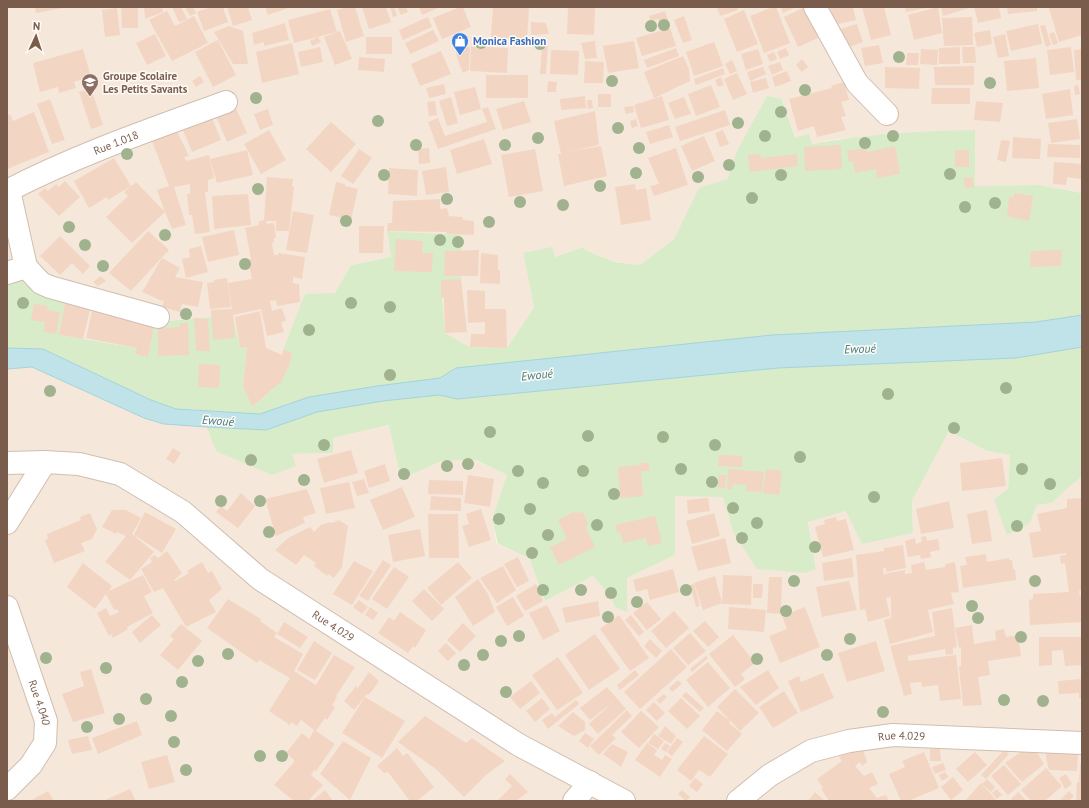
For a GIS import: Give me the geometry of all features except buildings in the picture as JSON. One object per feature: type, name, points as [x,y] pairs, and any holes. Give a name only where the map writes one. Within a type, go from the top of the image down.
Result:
[{"type":"street","points":[[815,7],[857,83],[887,114]]},
{"type":"street","name":"Rue 1.018","points":[[8,189],[108,146],[226,102]]},
{"type":"street","points":[[8,189],[17,270],[50,288],[158,317]]},
{"type":"street","points":[[7,523],[45,462]]},
{"type":"street","name":"Rue 4.029","points":[[7,463],[45,462],[79,464],[120,474],[183,512],[260,579],[519,745],[624,801]]},
{"type":"street","name":"Rue 4.040","points":[[7,607],[46,721],[45,743],[31,765],[7,789]]},
{"type":"street","name":"Rue 4.029","points":[[738,801],[770,775],[811,751],[849,741],[893,735],[1082,743]]},
{"type":"street","points":[[574,801],[590,782]]},
{"type":"shaded area","points":[[7,7],[1082,7],[1082,193],[1039,185],[975,186],[975,130],[838,139],[812,144],[795,138],[782,99],[737,151],[727,179],[699,189],[674,239],[640,265],[614,262],[585,250],[583,247],[555,257],[523,253],[534,307],[507,348],[470,347],[445,333],[441,280],[461,279],[461,235],[387,231],[391,257],[351,265],[335,294],[283,349],[292,352],[290,364],[281,382],[252,407],[243,386],[247,348],[240,348],[233,315],[155,322],[148,357],[135,354],[136,348],[59,335],[7,280]]},
{"type":"shaded area","points":[[32,367],[144,418],[164,424],[207,427],[216,451],[292,454],[332,453],[333,438],[390,425],[401,479],[442,461],[475,460],[507,475],[492,519],[497,544],[529,558],[545,601],[593,576],[611,597],[615,607],[627,611],[627,578],[675,555],[675,496],[723,496],[733,532],[816,569],[808,521],[846,511],[913,533],[912,501],[949,431],[987,451],[1010,455],[1008,489],[1030,523],[1037,505],[1052,503],[1082,477],[1082,801],[7,801],[7,369]]},
{"type":"green space","points":[[767,96],[782,99],[795,138],[809,134],[812,144],[893,134],[975,130],[975,186],[1039,185],[1082,193],[1082,477],[1052,503],[1037,505],[1030,523],[1007,535],[994,499],[1008,489],[1010,455],[987,451],[949,431],[912,501],[913,533],[862,544],[846,511],[808,522],[816,569],[805,573],[757,569],[733,532],[723,497],[675,496],[675,555],[627,578],[627,612],[615,607],[611,597],[593,576],[545,601],[529,558],[498,544],[492,519],[507,475],[476,460],[442,461],[401,479],[389,425],[333,438],[333,453],[292,454],[296,466],[272,475],[216,451],[200,410],[176,409],[151,400],[43,349],[7,348],[7,280],[33,267],[65,302],[59,335],[137,348],[136,354],[148,356],[155,322],[233,315],[240,348],[247,347],[243,386],[252,407],[278,384],[287,370],[292,352],[283,350],[305,294],[335,293],[351,265],[391,257],[387,231],[461,235],[461,279],[441,281],[445,333],[470,347],[507,348],[534,307],[523,253],[552,247],[555,257],[583,247],[585,250],[614,262],[640,265],[674,239],[699,188],[727,179],[737,151]]},
{"type":"water","name":"Ewoué","points":[[1082,315],[1082,347],[1016,358],[778,368],[457,399],[439,395],[383,401],[317,412],[266,430],[164,424],[144,418],[32,367],[7,369],[7,348],[43,349],[151,400],[176,409],[260,414],[309,397],[440,378],[456,368],[772,335],[1036,322]]},
{"type":"place","name":"Monica Fashion","points":[[460,56]]},
{"type":"place","name":"Groupe Scolaire Les Petits Savants","points":[[90,97]]}]
